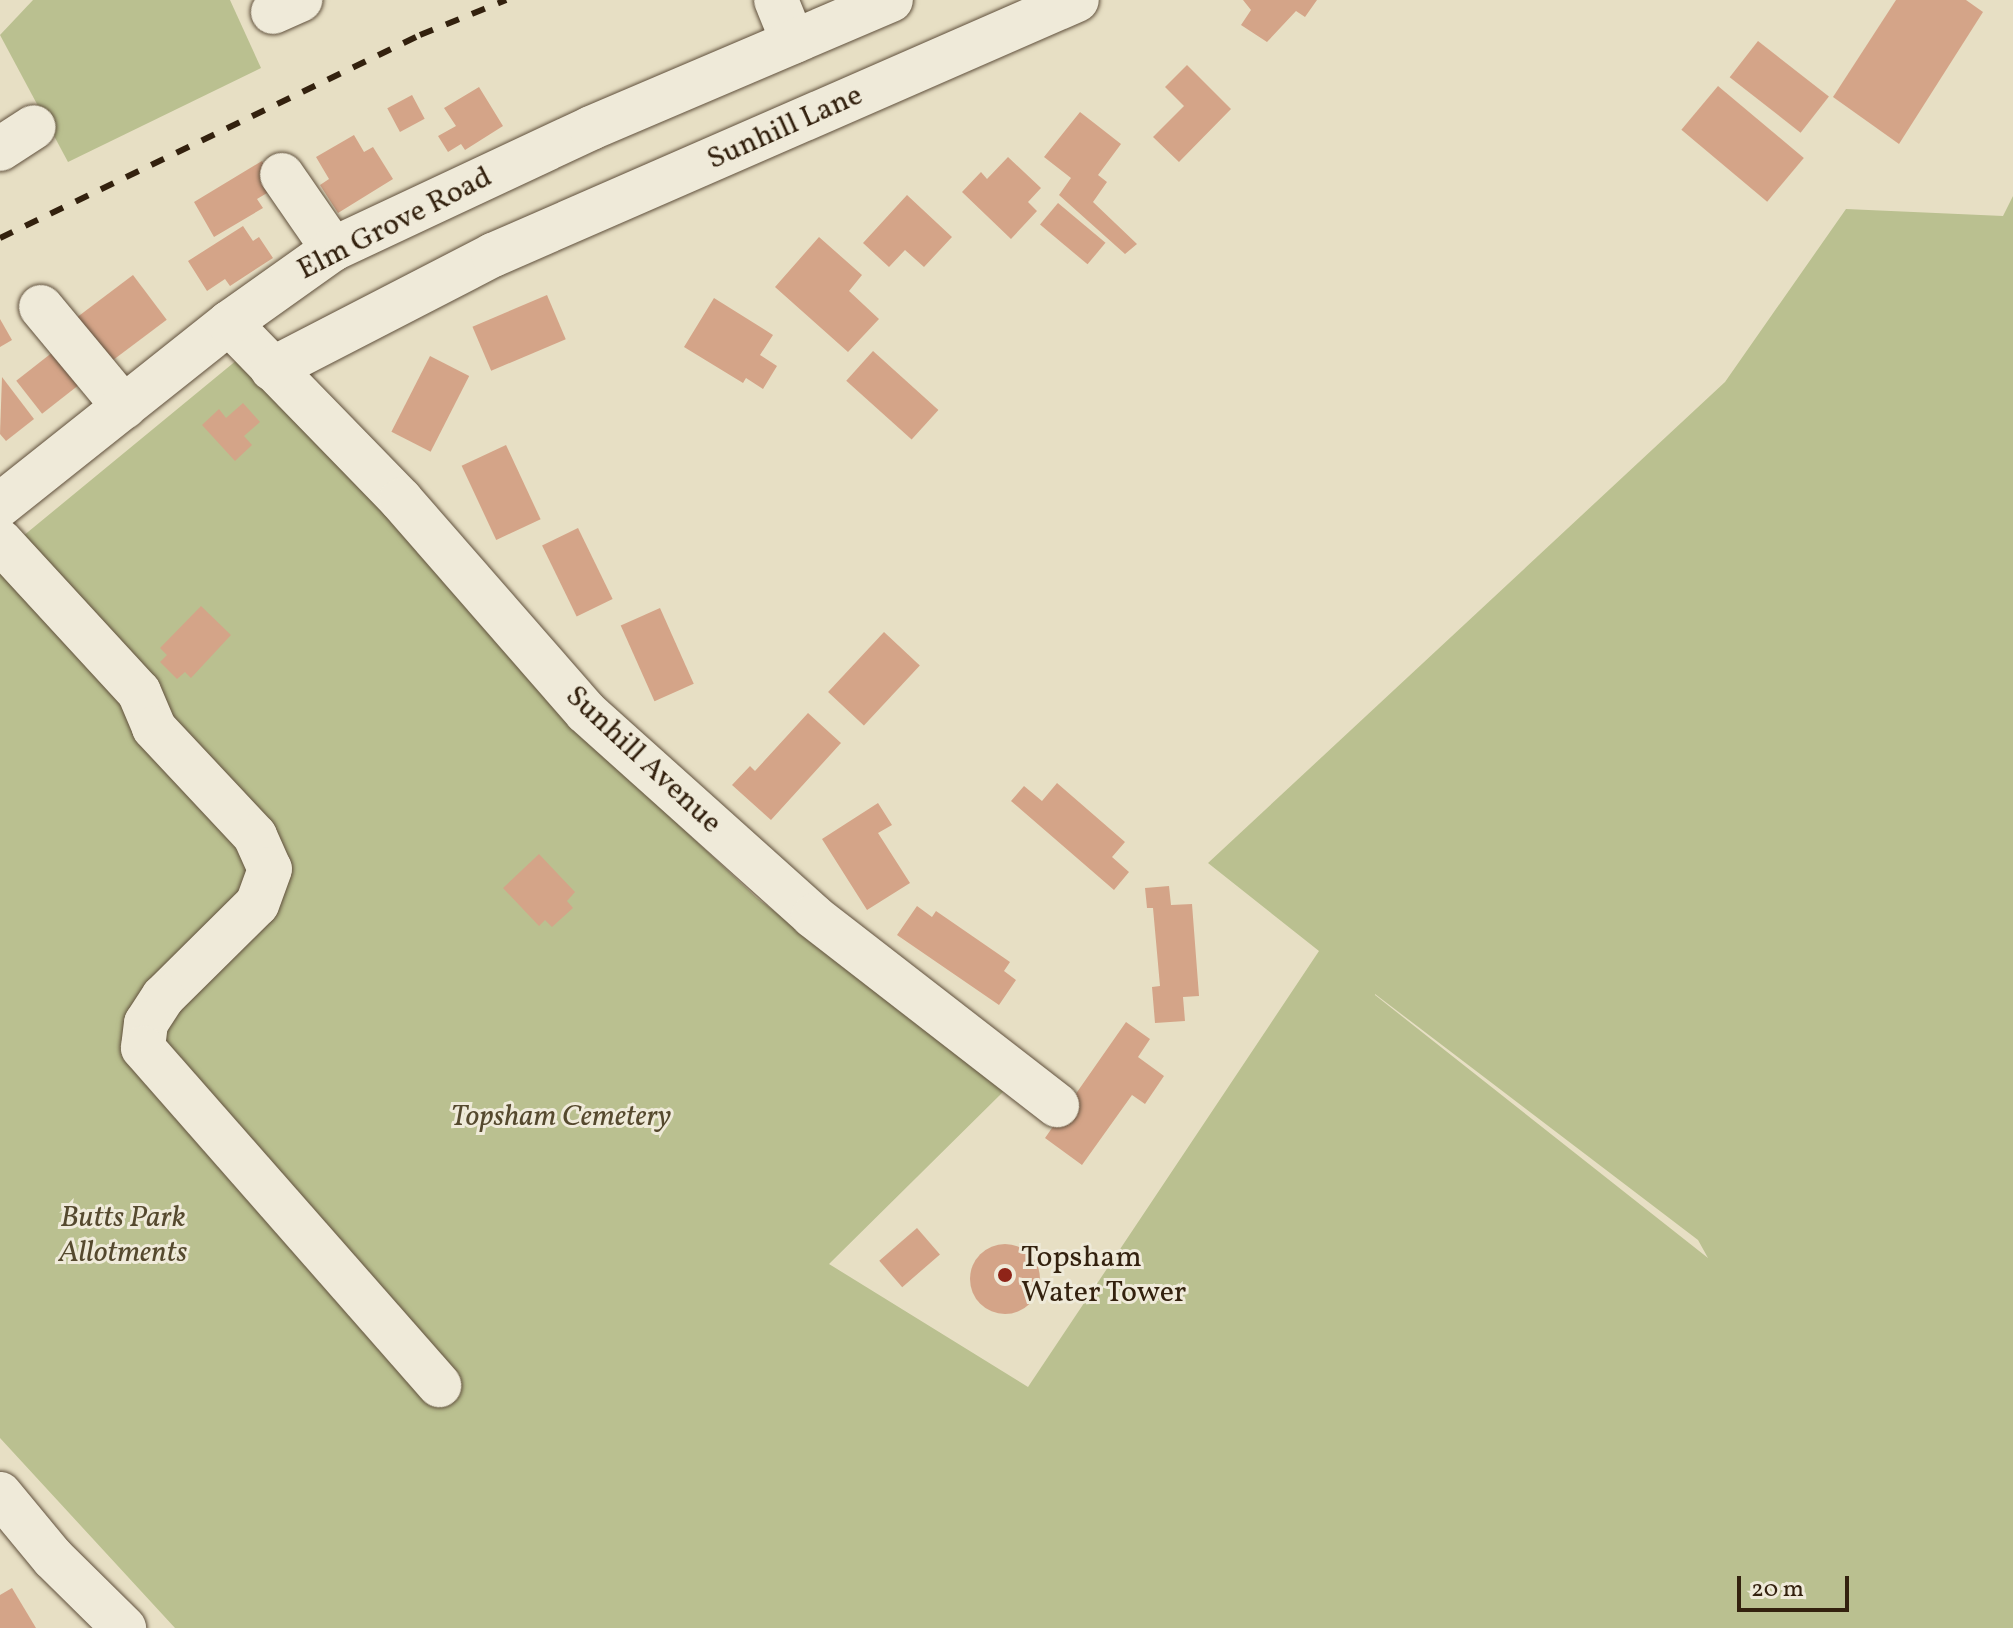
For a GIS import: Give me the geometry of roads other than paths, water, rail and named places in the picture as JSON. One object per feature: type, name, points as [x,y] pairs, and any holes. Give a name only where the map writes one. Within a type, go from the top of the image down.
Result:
[{"type":"street","points":[[776,0],[793,42]]},
{"type":"street","name":"Elm Grove Road","points":[[0,505],[229,323],[333,249],[891,0]]},
{"type":"street","name":"Sunhill Lane","points":[[272,369],[493,255],[1077,0]]},
{"type":"street","points":[[282,175],[333,249]]},
{"type":"street","points":[[38,307],[124,407]]},
{"type":"street","name":"Sunhill Avenue","points":[[229,323],[401,500],[586,712],[813,916],[1057,1105]]},
{"type":"street","points":[[0,541],[139,692],[154,728],[255,836],[270,869],[257,904],[163,997],[146,1023],[143,1048],[439,1385]]},
{"type":"street","points":[[0,1494],[53,1558],[124,1628]]},
{"type":"railway","points":[[0,238],[420,35],[506,0]]},
{"type":"place","name":"Topsham Water Tower","points":[[1005,1275]]},
{"type":"park label","name":"Topsham Cemetery","points":[[561,1117]]},
{"type":"park label","name":"Butts Park Allotments","points":[[123,1235]]}]
